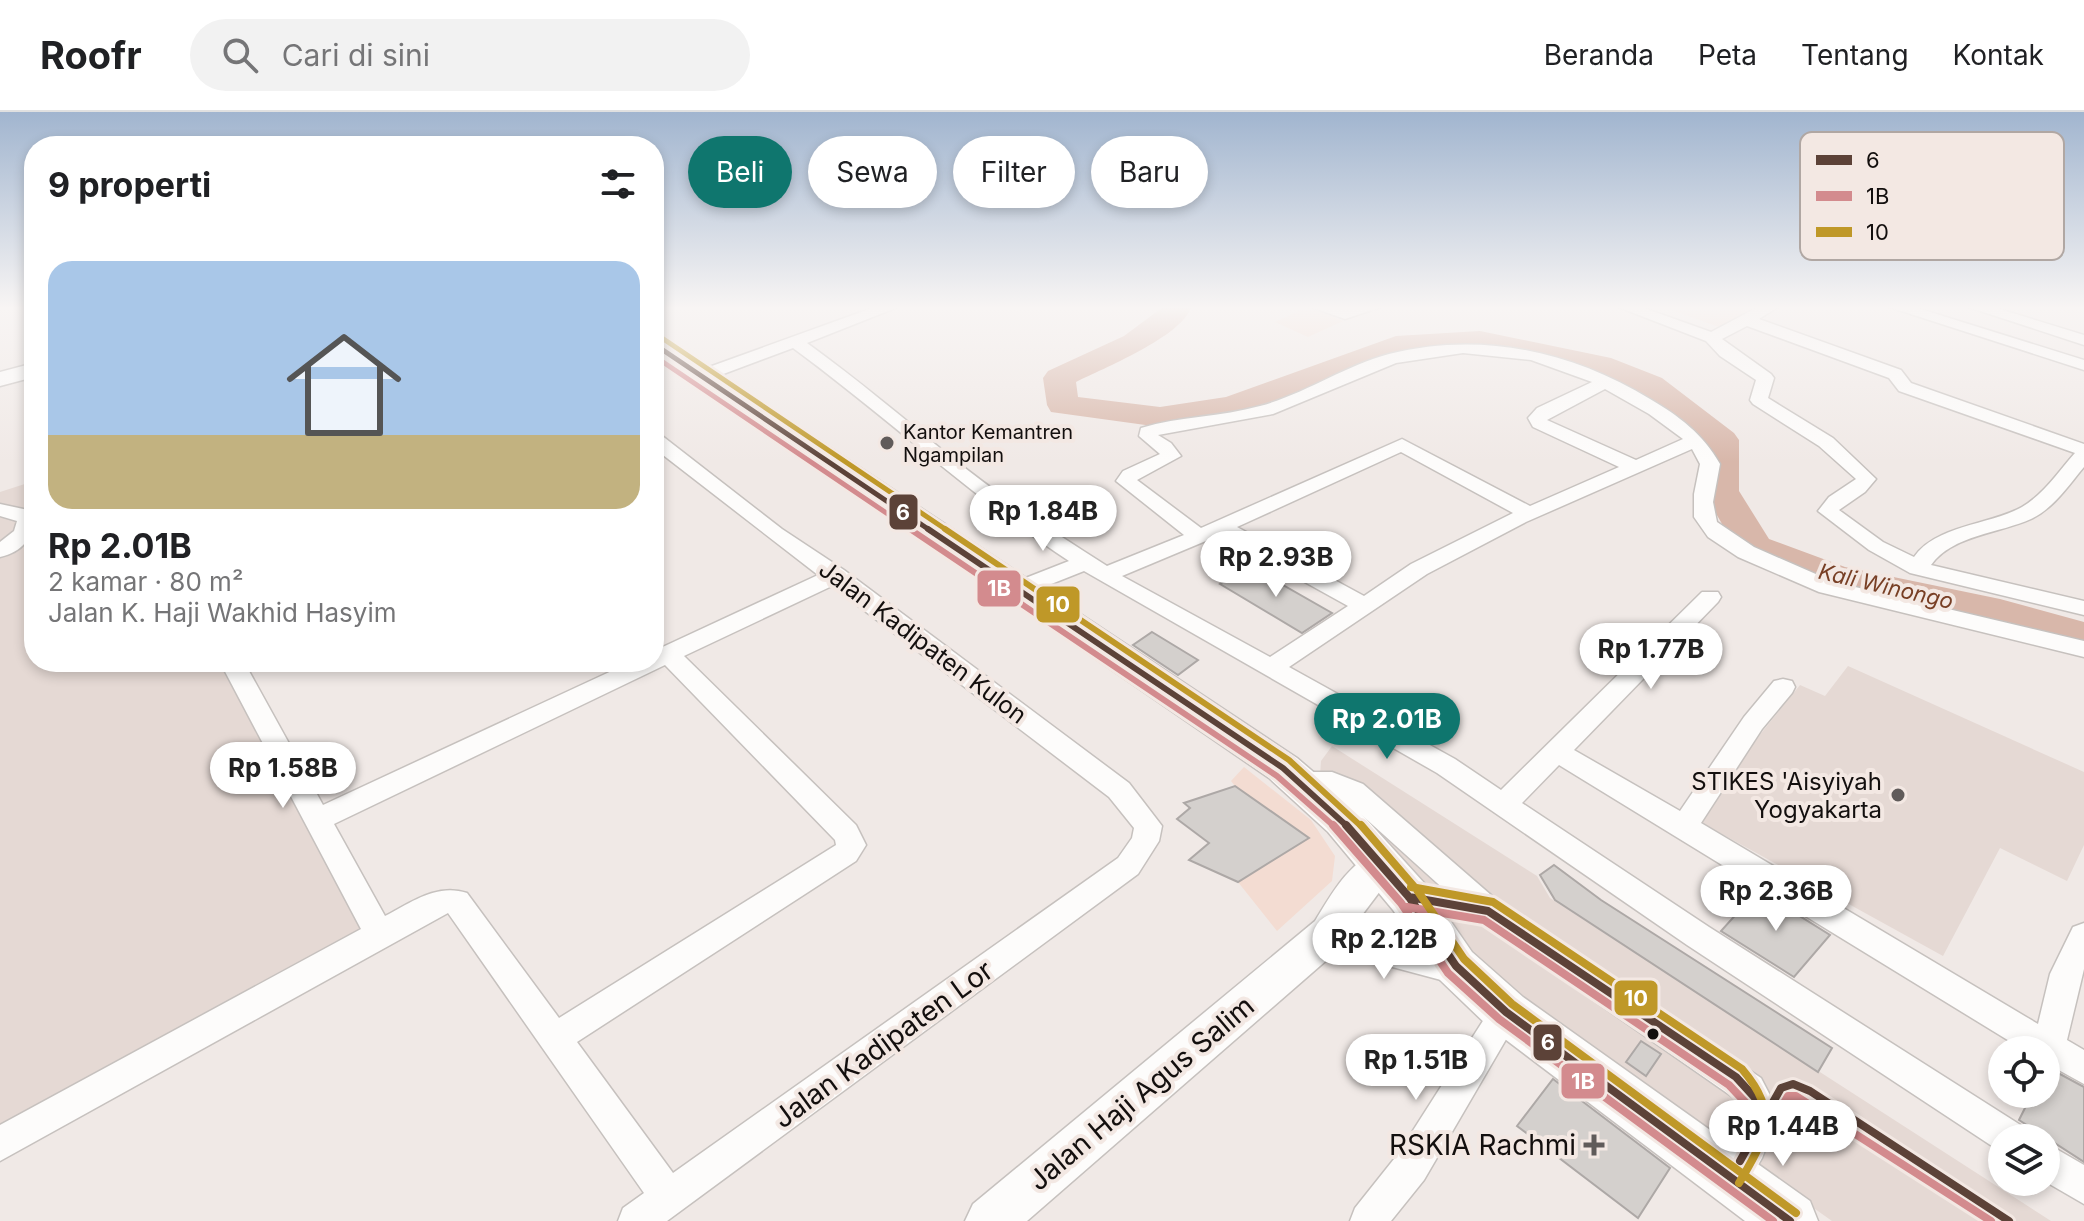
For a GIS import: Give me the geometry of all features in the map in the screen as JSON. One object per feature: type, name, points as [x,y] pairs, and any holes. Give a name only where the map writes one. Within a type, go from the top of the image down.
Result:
[{"type":"main road","points":[[678,359],[1300,782],[1343,821],[1395,881],[1456,966],[1506,1012],[1790,1221]]},
{"type":"street","points":[[704,375],[751,359]]},
{"type":"street","points":[[818,359],[861,390],[1013,515],[1095,569],[1446,766],[1698,936],[1988,1124]]},
{"type":"street","points":[[1199,536],[1126,481],[1130,475],[1170,459],[1168,451],[1148,436],[1148,432],[1262,411],[1393,359]]},
{"type":"street","points":[[1548,359],[1607,381],[1670,419],[1694,441],[1710,464],[1703,504],[1705,520],[1715,532],[1754,556],[1810,581],[2084,649]]},
{"type":"street","points":[[1736,359],[1765,378],[1766,383],[1758,397],[1762,403],[1826,442],[1866,479],[1862,486],[1829,508],[1830,515],[1876,546],[1918,568],[2084,608]]},
{"type":"street","points":[[1853,359],[1895,374],[1905,387],[2081,462],[2039,506],[1934,549],[1919,562],[1918,568]]},
{"type":"street","points":[[2064,359],[2084,365]]},
{"type":"street","points":[[0,379],[24,373]]},
{"type":"street","points":[[1607,381],[1543,412],[1537,418],[1539,423],[1636,467]]},
{"type":"street","points":[[1272,667],[1419,569],[1530,514],[1694,441]]},
{"type":"street","points":[[1018,589],[1095,569],[1199,536],[1402,445],[1530,514]]},
{"type":"street","name":"Jalan Kadipaten Kulon","points":[[664,447],[1119,790],[1148,826],[1145,841],[1128,866]]},
{"type":"street","points":[[0,510],[24,515]]},
{"type":"street","points":[[1221,527],[1366,606]]},
{"type":"street","points":[[0,551],[24,532]]},
{"type":"street","points":[[664,657],[836,575]]},
{"type":"street","points":[[1504,804],[1559,753],[1710,597]]},
{"type":"street","points":[[556,1038],[846,853],[852,845],[846,833],[669,655]]},
{"type":"street","points":[[237,672],[379,934]]},
{"type":"street","points":[[318,820],[633,672]]},
{"type":"street","points":[[1685,825],[1753,723],[1783,687]]},
{"type":"street","points":[[1559,753],[1685,825],[1977,1007],[2029,1036]]},
{"type":"street","points":[[1300,782],[1332,782],[1353,791],[1488,911],[1749,1089],[1757,1100],[1760,1124],[1730,1178]]},
{"type":"street","name":"Jalan Kadipaten Lor","points":[[636,1221],[1128,866]]},
{"type":"street","points":[[1395,881],[1488,911]]},
{"type":"street","name":"Jalan Haji Agus Salim","points":[[990,1221],[1329,933],[1349,899],[1395,881]]},
{"type":"street","points":[[0,1144],[434,904],[451,900],[457,902],[669,1198]]},
{"type":"street","points":[[1329,933],[1456,966]]},
{"type":"street","points":[[2052,1036],[2066,974],[2084,936]]},
{"type":"street","points":[[1368,1221],[1411,1167],[1506,1012]]},
{"type":"street","points":[[2060,1054],[2084,1068]]},
{"type":"street","points":[[2060,1170],[2084,1186]]},
{"type":"shaded area","points":[[24,484],[24,672],[232,672],[366,940],[0,1137],[0,492]]},
{"type":"shaded area","name":"STIKES 'Aisyiyah Yogyakarta","points":[[1848,666],[2084,772],[2084,845],[2067,881],[2000,848],[1943,956],[1693,818],[1800,685],[1825,696]]},
{"type":"shaded area","points":[[1332,746],[1537,876],[1550,898],[1988,1180],[1988,1196],[2012,1196],[2051,1221],[1832,1221],[1503,988],[1374,834],[1320,776],[1321,761]]},
{"type":"shaded area","points":[[1244,767],[1311,820],[1335,856],[1332,881],[1277,931],[1238,882],[1235,786],[1231,781]]},
{"type":"building","points":[[1248,565],[1332,613],[1302,633],[1220,584]]},
{"type":"building","points":[[1152,632],[1198,660],[1178,675],[1133,645]]},
{"type":"building","points":[[1235,786],[1309,838],[1238,882],[1189,860],[1209,843],[1177,819],[1190,808],[1184,803]]},
{"type":"building","points":[[1554,865],[1601,900],[1832,1048],[1818,1072],[1555,900],[1540,875]]},
{"type":"building","points":[[1758,890],[1830,935],[1794,977],[1721,931]]},
{"type":"building","points":[[1641,1041],[1661,1054],[1646,1076],[1626,1062]]},
{"type":"building","points":[[2060,1074],[2084,1087],[2084,1162],[2060,1146],[2060,1124],[2025,1124],[2019,1120],[2025,1108],[2060,1108]]},
{"type":"building","name":"RSKIA Rachmi","points":[[1553,1079],[1670,1168],[1638,1218],[1517,1126]]},
{"type":"waterway","name":"Kali Winongo","points":[[1100,359],[1059,378],[1063,405],[1160,417],[1232,406],[1361,359]]},
{"type":"waterway","name":"Kali Winongo","points":[[1570,359],[1600,365],[1651,385],[1722,440],[1721,491],[1754,547],[1835,577],[2000,612],[2084,636]]},
{"type":"transit line","name":"6","points":[[676,359],[1283,768],[1343,821],[1409,897],[1456,966],[1506,1012],[1790,1221]]},
{"type":"transit line","name":"10","points":[[693,359],[1289,760],[1351,814],[1417,890],[1464,959],[1512,1004],[1796,1213]]},
{"type":"transit line","name":"1B","points":[[664,363],[1277,776],[1336,828],[1401,903],[1448,973],[1499,1019],[1773,1221]]},
{"type":"transit line","name":"10","points":[[1411,887],[1493,902],[1742,1069],[1763,1099],[1767,1113],[1763,1139],[1739,1183]]},
{"type":"transit line","name":"6","points":[[1409,897],[1488,911],[1736,1077],[1757,1100],[1760,1124]]},
{"type":"transit line","name":"1B","points":[[1407,907],[1484,920],[1729,1085],[1747,1104],[1750,1125]]},
{"type":"transit line","name":"6","points":[[1740,1161],[1781,1088],[1793,1084],[1810,1091],[2009,1221]]},
{"type":"transit line","name":"1B","points":[[1769,1129],[1788,1096],[1796,1096],[1991,1221]]},
{"type":"place","name":"Kantor Kemantren Ngampilan","points":[[887,443]]},
{"type":"place","name":"STIKES 'Aisyiyah Yogyakarta","points":[[1898,795]]},
{"type":"place","name":"RSKIA Rachmi","points":[[1594,1145]]}]
